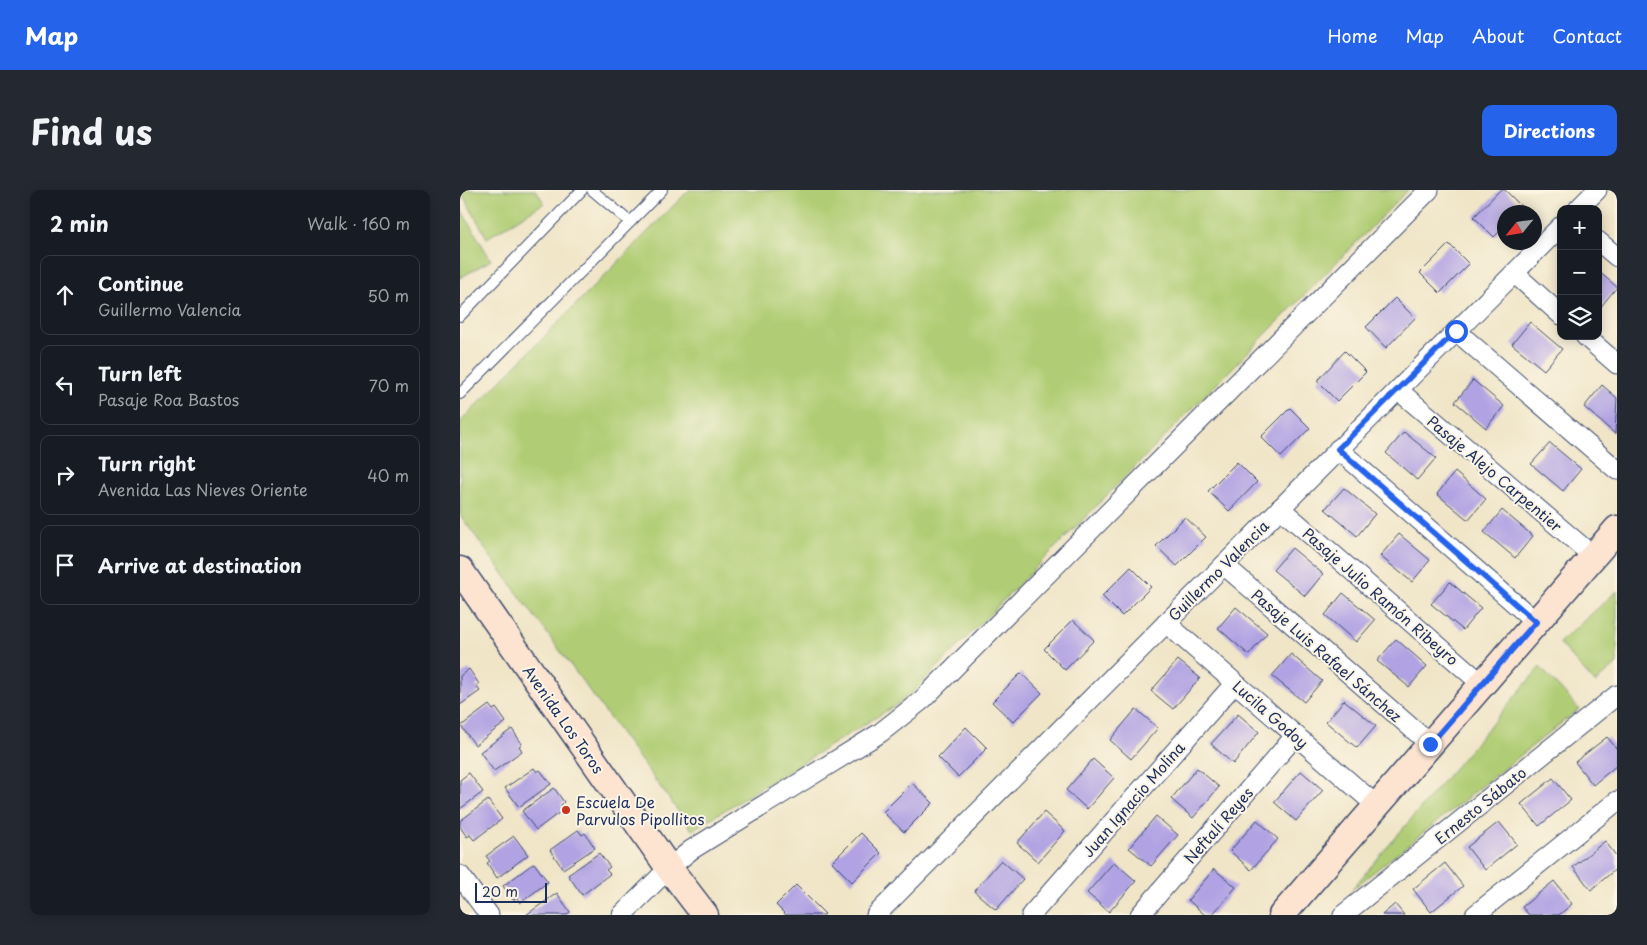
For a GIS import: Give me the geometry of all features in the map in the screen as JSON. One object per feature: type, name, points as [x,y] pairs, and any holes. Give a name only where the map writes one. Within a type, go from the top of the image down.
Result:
[{"type":"street","points":[[622,915],[669,868],[701,843],[880,733],[922,700],[1430,190]]},
{"type":"street","points":[[1582,205],[1596,190]]},
{"type":"street","name":"Guillermo Valencia","points":[[876,915],[1557,230]]},
{"type":"street","points":[[1602,244],[1617,257]]},
{"type":"street","points":[[1514,273],[1557,311]]},
{"type":"street","points":[[1456,331],[1617,470]]},
{"type":"street","points":[[1590,340],[1617,364]]},
{"type":"street","name":"Pasaje Alejo Carpentier","points":[[1398,390],[1593,556]]},
{"type":"street","points":[[1338,449],[1536,622]]},
{"type":"street","name":"Pasaje Julio Ramón Ribeyro","points":[[1280,508],[1482,684]]},
{"type":"street","points":[[1282,915],[1617,529]]},
{"type":"street","name":"Pasaje Luis Rafael Sánchez","points":[[1224,565],[1430,744]]},
{"type":"street","name":"Avenida Los Toros","points":[[460,570],[669,868],[706,915]]},
{"type":"street","name":"Lucila Godoy","points":[[1166,622],[1376,806]]},
{"type":"street","name":"Juan Ignacio Molina","points":[[1031,915],[1235,683]]},
{"type":"street","name":"Ernesto Sábato","points":[[1343,915],[1617,695]]},
{"type":"street","name":"Neftalí Reyes","points":[[1140,915],[1296,735]]},
{"type":"street","points":[[1474,915],[1617,801]]},
{"type":"street","points":[[460,874],[485,910]]},
{"type":"street","points":[[460,897],[485,910]]},
{"type":"lane","points":[[460,316],[582,190]]},
{"type":"lane","points":[[592,190],[630,222]]},
{"type":"lane","points":[[460,394],[662,190]]},
{"type":"green space","points":[[460,190],[536,190],[544,203],[487,238]]},
{"type":"green space","points":[[689,190],[1408,190],[906,699],[692,830],[460,515],[460,422]]},
{"type":"green space","points":[[460,208],[491,260],[460,278]]},
{"type":"green space","points":[[1617,591],[1617,664],[1595,683],[1559,643]]},
{"type":"green space","points":[[1540,667],[1579,709],[1351,890]]},
{"type":"building","points":[[1500,190],[1505,190],[1520,205],[1497,205],[1497,234],[1494,237],[1474,217]]},
{"type":"building","points":[[1449,244],[1469,264],[1440,293],[1420,273]]},
{"type":"building","points":[[1602,274],[1617,287],[1602,305]]},
{"type":"building","points":[[1395,298],[1415,318],[1386,348],[1366,327]]},
{"type":"building","points":[[1530,322],[1562,349],[1544,370],[1512,344]]},
{"type":"building","points":[[1345,351],[1366,372],[1337,401],[1317,381]]},
{"type":"building","points":[[1473,380],[1504,406],[1486,428],[1455,402]]},
{"type":"building","points":[[1602,385],[1617,398],[1615,434],[1584,407]]},
{"type":"building","points":[[1290,408],[1310,428],[1281,457],[1261,437]]},
{"type":"building","points":[[1404,432],[1436,458],[1417,480],[1386,453]]},
{"type":"building","points":[[1550,443],[1581,469],[1563,491],[1531,464]]},
{"type":"building","points":[[1237,462],[1257,482],[1229,511],[1208,491]]},
{"type":"building","points":[[1455,472],[1486,499],[1468,520],[1437,494]]},
{"type":"building","points":[[1344,488],[1375,514],[1357,536],[1325,509]]},
{"type":"building","points":[[1502,510],[1533,536],[1515,558],[1484,532]]},
{"type":"building","points":[[1185,517],[1206,537],[1177,566],[1156,546]]},
{"type":"building","points":[[1399,534],[1430,560],[1412,582],[1380,556]]},
{"type":"building","points":[[1292,548],[1323,574],[1305,596],[1273,570]]},
{"type":"building","points":[[1131,567],[1151,587],[1122,616],[1102,596]]},
{"type":"building","points":[[1450,582],[1481,608],[1463,630],[1431,604]]},
{"type":"building","points":[[1343,593],[1375,620],[1356,642],[1325,615]]},
{"type":"building","points":[[1236,607],[1267,633],[1249,655],[1218,628]]},
{"type":"building","points":[[1073,620],[1094,640],[1065,670],[1044,649]]},
{"type":"building","points":[[1396,639],[1427,666],[1409,687],[1377,661]]},
{"type":"building","points":[[1291,654],[1322,681],[1304,702],[1272,676]]},
{"type":"building","points":[[1178,660],[1200,678],[1173,709],[1151,691]]},
{"type":"building","points":[[469,669],[479,684],[476,686],[480,691],[460,705],[460,676]]},
{"type":"building","points":[[1021,673],[1042,693],[1013,722],[992,702]]},
{"type":"building","points":[[1344,700],[1376,726],[1357,748],[1326,722]]},
{"type":"building","points":[[489,705],[493,710],[496,708],[506,722],[475,745],[461,726]]},
{"type":"building","points":[[1136,709],[1158,728],[1131,759],[1110,740]]},
{"type":"building","points":[[1238,714],[1259,732],[1233,764],[1211,744]]},
{"type":"building","points":[[966,727],[987,748],[958,777],[938,757]]},
{"type":"building","points":[[512,729],[522,744],[519,746],[522,751],[494,771],[480,752]]},
{"type":"building","points":[[1607,737],[1617,749],[1617,765],[1593,785],[1575,762]]},
{"type":"building","points":[[1093,759],[1114,778],[1087,809],[1066,790]]},
{"type":"building","points":[[534,768],[537,772],[540,770],[551,784],[519,807],[505,788]]},
{"type":"building","points":[[1197,768],[1219,787],[1193,818],[1171,799]]},
{"type":"building","points":[[1301,771],[1323,790],[1296,821],[1274,802]]},
{"type":"building","points":[[469,773],[483,792],[460,809],[460,780]]},
{"type":"building","points":[[1553,778],[1571,800],[1539,826],[1521,804]]},
{"type":"building","points":[[912,783],[933,803],[904,832],[883,812]]},
{"type":"building","points":[[554,788],[564,802],[561,805],[564,809],[536,830],[522,811]]},
{"type":"building","points":[[488,800],[502,819],[474,840],[470,835],[467,837],[460,827],[460,821]]},
{"type":"building","points":[[1044,812],[1065,831],[1038,862],[1017,843]]},
{"type":"building","points":[[1156,816],[1178,835],[1151,866],[1129,848]]},
{"type":"building","points":[[1257,820],[1278,839],[1251,870],[1230,851]]},
{"type":"building","points":[[1499,822],[1517,844],[1485,870],[1467,847]]},
{"type":"building","points":[[578,830],[582,835],[585,833],[595,848],[563,869],[550,850]]},
{"type":"building","points":[[861,833],[881,853],[852,882],[832,862]]},
{"type":"building","points":[[514,836],[528,855],[497,878],[487,863],[490,861],[486,856]]},
{"type":"building","points":[[1605,841],[1617,857],[1617,868],[1591,890],[1573,867]]},
{"type":"building","points":[[599,853],[610,867],[606,870],[610,874],[582,895],[568,875]]},
{"type":"building","points":[[1001,860],[1023,879],[996,910],[974,891]]},
{"type":"building","points":[[1114,862],[1136,881],[1109,912],[1087,893]]},
{"type":"building","points":[[534,863],[548,882],[520,903],[517,898],[513,900],[503,886]]},
{"type":"building","points":[[1445,863],[1463,886],[1431,912],[1413,889]]},
{"type":"building","points":[[1214,869],[1236,887],[1212,915],[1205,915],[1188,900]]},
{"type":"building","points":[[1554,881],[1572,904],[1559,915],[1529,915],[1522,907]]},
{"type":"building","points":[[796,885],[824,915],[786,915],[776,905]]},
{"type":"building","points":[[557,893],[570,912],[566,915],[526,915]]},
{"type":"building","points":[[1395,904],[1404,915],[1382,915]]},
{"type":"place","name":"Escuela De Parvulos Pipollitos","points":[[566,810]]},
{"type":"route","points":[[1430,744],[1536,622],[1338,449],[1456,331]]}]
